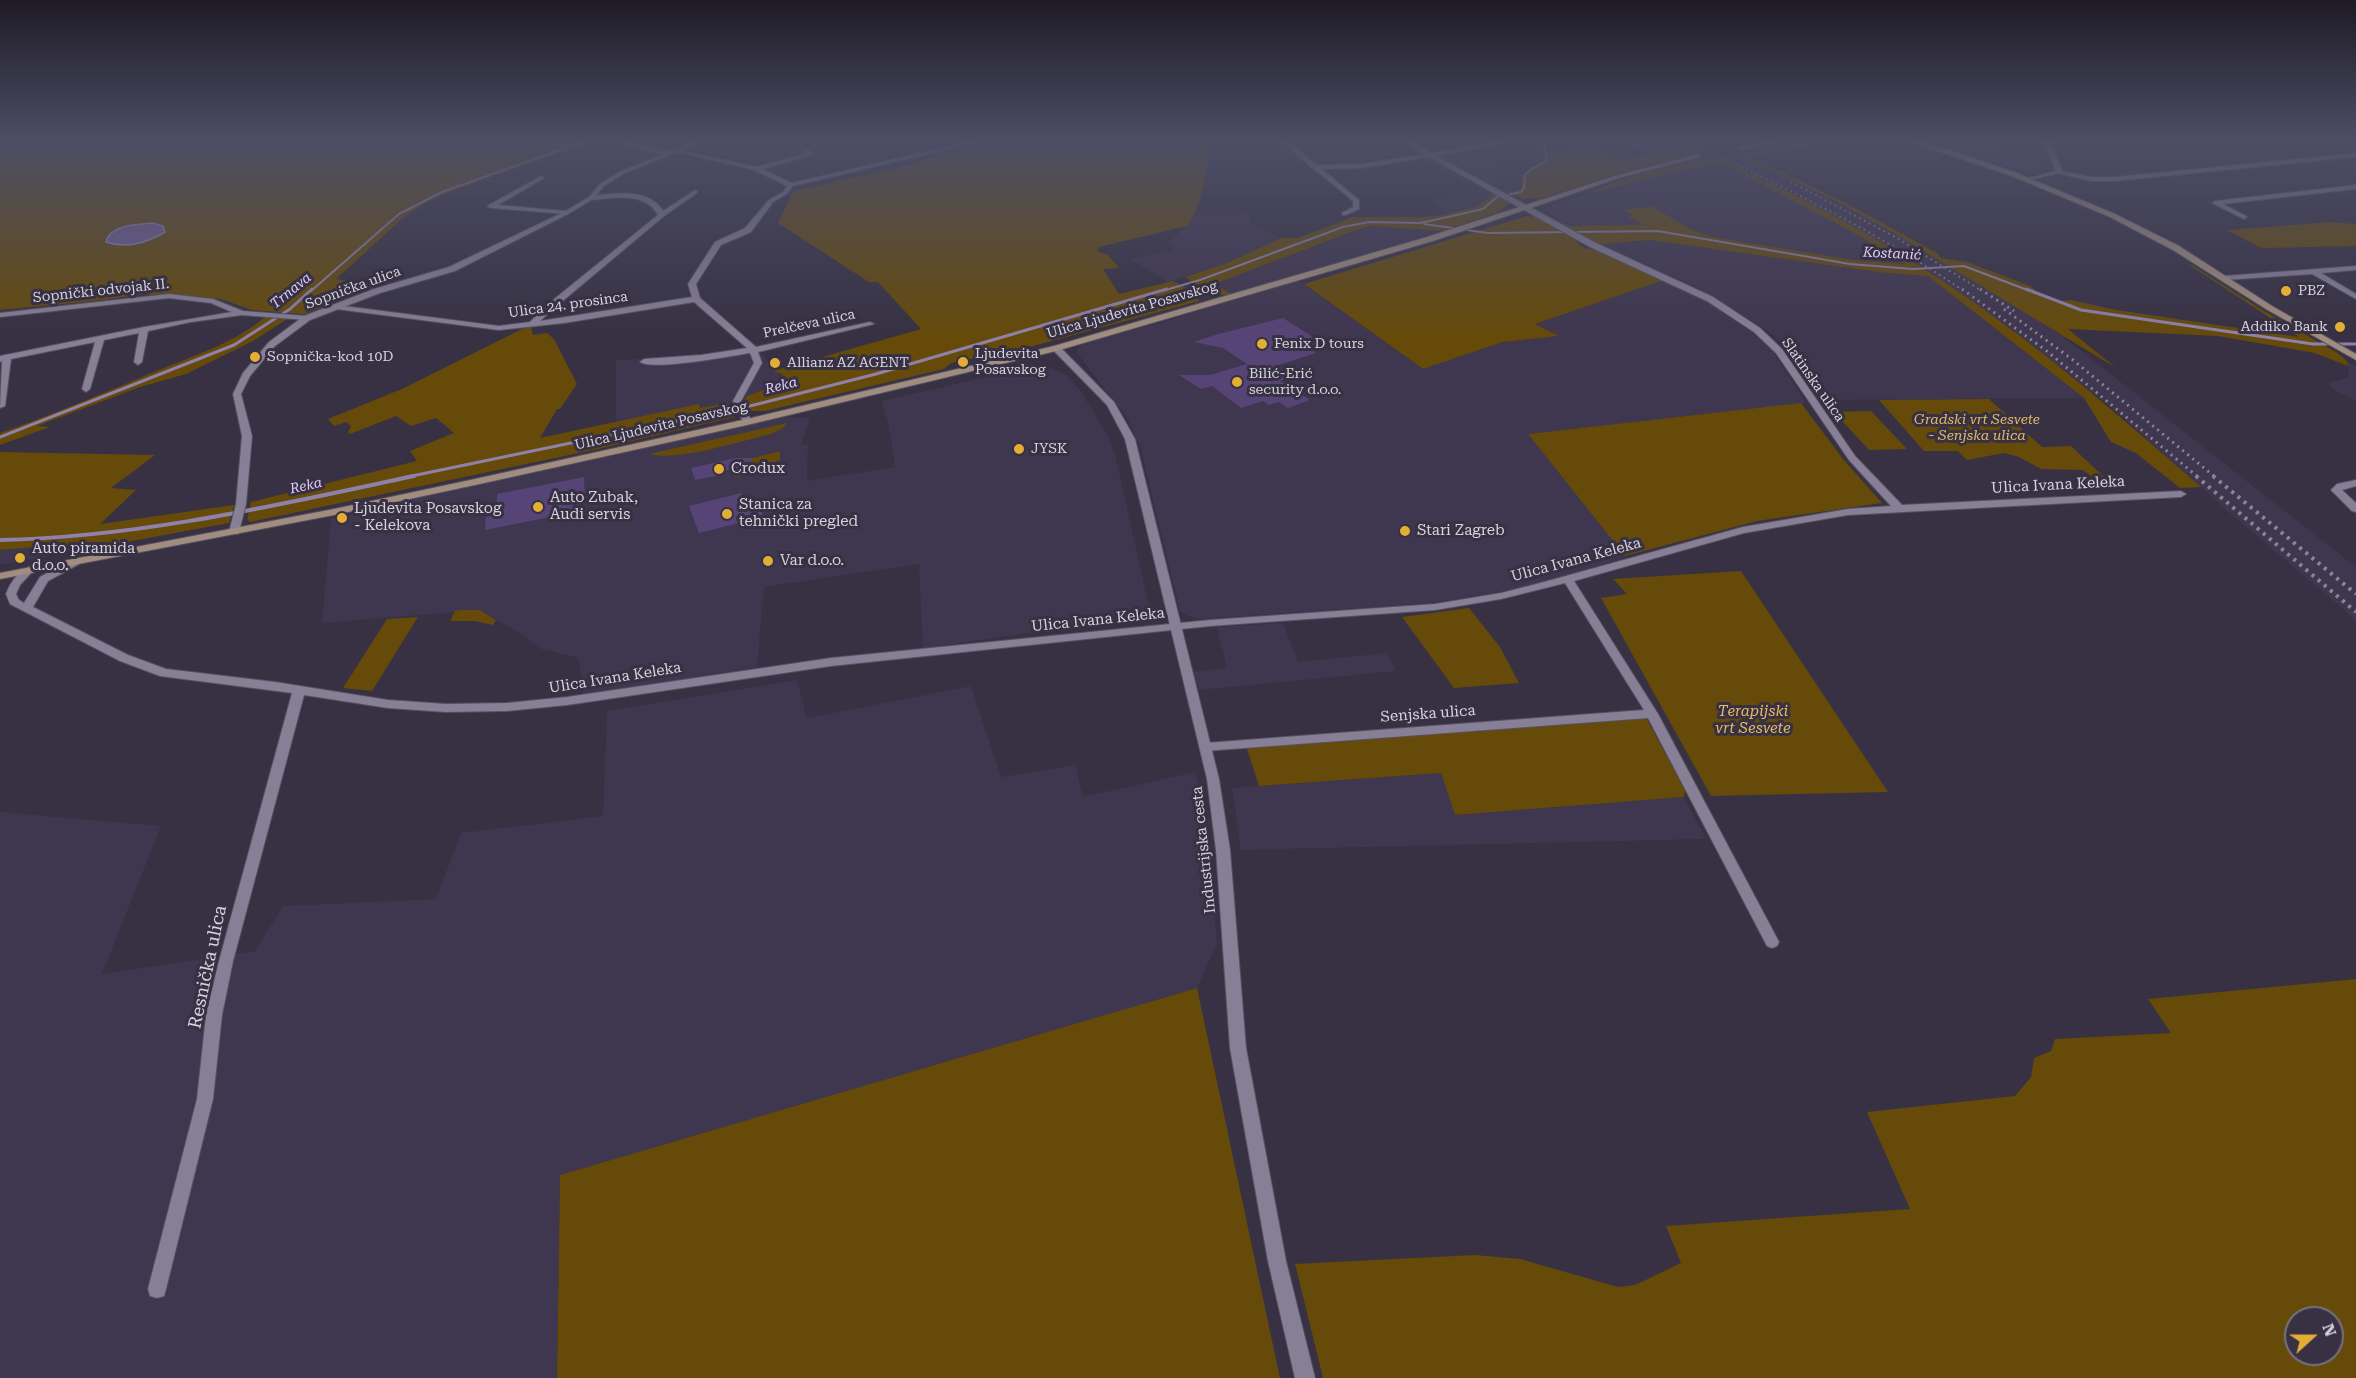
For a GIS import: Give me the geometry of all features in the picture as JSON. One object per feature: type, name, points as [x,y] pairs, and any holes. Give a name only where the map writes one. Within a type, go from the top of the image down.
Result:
[{"type":"main road","name":"Ulica Ljudevita Posavskog","points":[[0,576],[75,562],[236,526],[455,487],[745,418],[1056,348],[1532,206]]},
{"type":"main road","points":[[2090,206],[2162,240],[2356,357]]},
{"type":"street","points":[[491,206],[566,213]]},
{"type":"street","name":"Sopnička ulica","points":[[236,526],[241,504],[247,436],[237,394],[246,375],[284,334],[306,318],[377,291],[452,269],[577,206]]},
{"type":"street","points":[[657,206],[662,215]]},
{"type":"street","points":[[532,325],[550,307],[674,206]]},
{"type":"street","points":[[696,299],[692,284],[718,244],[748,230],[767,206]]},
{"type":"street","points":[[1344,214],[1357,206]]},
{"type":"street","name":"Slatinska ulica","points":[[1524,206],[1612,255],[1710,298],[1765,337],[1779,351],[1852,458],[1899,507]]},
{"type":"street","points":[[2222,206],[2244,217]]},
{"type":"street","points":[[2224,278],[2356,268]]},
{"type":"street","points":[[2310,270],[2356,297]]},
{"type":"street","name":"Sopnički odvojak II.","points":[[0,315],[169,296],[213,301],[242,313],[306,318]]},
{"type":"street","name":"Ulica 24. prosinca","points":[[336,307],[499,328],[564,321],[696,299]]},
{"type":"street","name":"Prelčeva ulica","points":[[696,299],[753,349],[758,363],[737,401],[745,418]]},
{"type":"street","points":[[550,307],[564,321]]},
{"type":"street","points":[[1,406],[4,359],[144,329],[242,313]]},
{"type":"street","name":"Prelčeva ulica","points":[[644,362],[679,362],[870,324]]},
{"type":"street","points":[[138,362],[144,329]]},
{"type":"street","points":[[86,389],[100,339]]},
{"type":"street","name":"Industrijska cesta","points":[[1056,348],[1111,404],[1130,439],[1213,779],[1221,838],[1238,1048],[1277,1261],[1305,1378]]},
{"type":"street","points":[[2356,483],[2340,486],[2336,490],[2356,509]]},
{"type":"street","name":"Ulica Ivana Keleka","points":[[0,598],[14,602],[123,658],[154,670],[416,707],[507,707],[567,701],[792,666],[1176,627],[1435,607],[1501,596],[1743,530],[1848,512],[1899,507],[2181,494]]},
{"type":"street","points":[[26,609],[44,579],[75,562]]},
{"type":"street","points":[[14,602],[11,594],[15,584],[29,570]]},
{"type":"street","points":[[1568,579],[1652,714],[1772,942]]},
{"type":"street","name":"Resnička ulica","points":[[157,1289],[205,1099],[214,1015],[226,961],[299,690]]},
{"type":"street","name":"Senjska ulica","points":[[1205,747],[1652,714]]},
{"type":"shaded area","points":[[1438,206],[1477,206],[1447,212]]},
{"type":"shaded area","points":[[1548,206],[1650,206],[1625,211],[1644,225],[1636,226],[1565,226],[1543,211]]},
{"type":"shaded area","points":[[1653,206],[1803,206],[1906,264],[1854,260],[1713,237],[1690,229]]},
{"type":"shaded area","points":[[1814,206],[1845,206],[2030,314],[2070,342],[2356,567],[2356,620],[2224,508],[2110,406],[2011,329],[1928,271]]},
{"type":"shaded area","points":[[1249,214],[1252,225],[1281,238],[1227,263],[1168,282],[1130,259],[1175,250],[1167,243],[1187,226],[1195,215]]},
{"type":"shaded area","points":[[153,223],[163,226],[165,232],[136,244],[121,245],[106,242],[108,236],[118,229]]},
{"type":"shaded area","points":[[1370,226],[1441,231],[1231,294],[1213,284]]},
{"type":"shaded area","points":[[1650,240],[1885,273],[1928,276],[2084,398],[1820,400],[1775,337],[1759,325],[1697,287],[1600,244]]},
{"type":"shaded area","points":[[1664,280],[1699,295],[1754,332],[1769,345],[1806,403],[1528,434],[1626,557],[1573,574],[1500,592],[1429,603],[1200,619],[1180,611],[1140,446],[1126,416],[1076,352],[1080,346],[1091,341],[1164,322],[1299,281],[1423,369],[1503,342],[1558,336],[1535,324]]},
{"type":"shaded area","points":[[763,354],[773,371],[782,374],[786,382],[747,396],[745,400],[700,408],[699,405],[616,423],[616,360]]},
{"type":"shaded area","points":[[2347,361],[2356,366],[2356,401],[2332,389],[2329,383],[2349,377]]},
{"type":"shaded area","points":[[1043,364],[1065,374],[1080,390],[1109,437],[1115,454],[1151,616],[923,648],[919,564],[764,587],[757,667],[583,695],[579,658],[541,649],[521,634],[480,610],[322,623],[331,519],[406,500],[783,417],[810,418],[801,445],[808,444],[807,481],[895,467],[889,427],[882,401]]},
{"type":"shaded area","name":"Auto piramida d.o.o.","points":[[104,542],[100,547],[0,565],[0,550]]},
{"type":"shaded area","points":[[1283,623],[1298,662],[1386,653],[1397,671],[1199,690],[1193,672],[1227,668],[1217,627]]},
{"type":"shaded area","points":[[797,680],[807,718],[971,686],[1001,777],[1075,765],[1083,797],[1195,772],[1206,809],[1217,944],[1197,988],[560,1175],[557,1378],[0,1378],[0,812],[161,826],[102,974],[255,951],[283,906],[436,899],[461,833],[603,816],[607,711]]},
{"type":"shaded area","points":[[1441,773],[1456,815],[1684,797],[1706,839],[1241,850],[1232,788]]},
{"type":"green space","points":[[0,206],[421,206],[404,217],[336,279],[378,286],[304,314],[252,310],[221,299],[175,294],[149,295],[150,293],[0,310]]},
{"type":"green space","points":[[786,206],[1198,206],[1187,226],[1099,247],[1097,251],[1108,255],[1119,268],[1103,269],[1119,294],[1173,281],[1197,294],[1199,301],[1026,348],[951,363],[944,369],[765,411],[751,411],[745,400],[747,396],[786,382],[782,374],[773,371],[921,329],[878,282],[869,282],[778,223]]},
{"type":"green space","points":[[1478,206],[1506,206],[1499,212],[1441,231],[1370,226],[1357,230],[1214,284],[1231,294],[1212,293],[1185,277],[1227,263],[1281,238],[1298,238],[1353,217],[1442,215]]},
{"type":"green space","points":[[1653,206],[1690,229],[1713,237],[1854,260],[1905,264],[1854,233],[1803,206],[1816,206],[1851,225],[1904,256],[2001,321],[2136,430],[2201,487],[2180,488],[2136,453],[2111,442],[2084,398],[1928,276],[1885,273],[1650,240],[1600,244],[1565,226],[1643,225],[1628,216],[1632,215],[1624,210]]},
{"type":"green space","points":[[1845,206],[1852,206],[1937,253],[1941,258],[1967,262],[2030,286],[2060,301],[2071,300],[2116,310],[2299,337],[2188,264],[2192,265],[2264,311],[2336,352],[2347,361],[2348,366],[2315,353],[2218,336],[2068,329],[2116,368],[1897,235]]},
{"type":"green space","points":[[1527,216],[1536,217],[1575,239],[1585,248],[1600,252],[1664,280],[1535,324],[1559,336],[1503,342],[1423,369],[1304,284]]},
{"type":"green space","points":[[2331,222],[2356,224],[2356,246],[2261,248],[2227,230]]},
{"type":"green space","points":[[266,316],[287,319],[253,341],[186,374],[140,387],[37,426],[50,427],[0,445],[0,433],[80,403],[215,347],[242,333]]},
{"type":"green space","points":[[526,327],[531,327],[533,335],[547,333],[554,339],[577,384],[560,409],[557,409],[540,438],[699,404],[700,408],[729,403],[735,417],[598,449],[250,522],[247,520],[251,502],[417,461],[410,451],[454,433],[436,418],[411,426],[396,416],[350,434],[348,432],[351,426],[346,422],[334,426],[328,419],[402,389]]},
{"type":"green space","name":"Gradski vrt Sesvete - Senjska ulica","points":[[1989,399],[2042,447],[2071,446],[2104,477],[2091,476],[2083,470],[2041,469],[2019,457],[2004,453],[1967,460],[1958,451],[1924,451],[1879,400]]},
{"type":"green space","points":[[1801,403],[1843,459],[1882,503],[1757,521],[1625,556],[1528,434]]},
{"type":"green space","points":[[1871,411],[1907,449],[1869,450],[1834,412]]},
{"type":"green space","points":[[787,423],[783,428],[771,434],[709,450],[661,456],[649,454]]},
{"type":"green space","points":[[780,451],[780,460],[734,477],[735,471],[745,471],[753,458]]},
{"type":"green space","points":[[0,452],[155,455],[111,488],[136,490],[100,524],[234,505],[229,523],[100,547],[103,542],[0,550]]},
{"type":"green space","name":"Terapijski vrt Sesvete","points":[[1741,571],[1888,792],[1711,796],[1601,598],[1627,594],[1613,579]]},
{"type":"green space","points":[[1469,608],[1500,647],[1519,683],[1454,688],[1402,617]]},
{"type":"green space","points":[[480,610],[496,620],[493,625],[475,621],[450,621],[455,611]]},
{"type":"green space","points":[[418,617],[372,691],[343,688],[387,619]]},
{"type":"green space","points":[[1645,716],[1685,790],[1684,797],[1455,815],[1441,773],[1259,786],[1247,749],[1259,745],[1478,732],[1505,727]]},
{"type":"green space","points":[[2356,979],[2356,1378],[1323,1378],[1295,1264],[1475,1255],[1520,1259],[1618,1287],[1635,1285],[1681,1263],[1666,1226],[1910,1209],[1867,1112],[2015,1096],[2031,1077],[2034,1058],[2051,1051],[2055,1039],[2171,1033],[2148,999]]},
{"type":"green space","points":[[1197,988],[1280,1378],[557,1378],[560,1175]]},
{"type":"building","points":[[1283,318],[1321,342],[1307,347],[1316,353],[1276,366],[1292,377],[1280,381],[1310,400],[1288,408],[1279,402],[1269,405],[1263,401],[1241,408],[1212,386],[1201,389],[1179,375],[1210,375],[1247,364],[1223,348],[1194,342]]},
{"type":"building","name":"Crodux","points":[[735,458],[753,458],[746,469],[720,471],[721,475],[695,480],[691,468]]},
{"type":"building","name":"Auto Zubak, Audi servis","points":[[584,477],[585,501],[579,502],[580,511],[485,530],[486,517],[496,515],[497,494]]},
{"type":"building","name":"Stanica za tehnički pregled","points":[[741,493],[746,506],[757,503],[764,517],[699,533],[689,506]]},
{"type":"waterway","name":"Trnava","points":[[311,291],[399,214],[414,206]]},
{"type":"waterway","name":"Reka","points":[[1162,291],[1200,280],[1343,227],[1369,222],[1419,223],[1483,209],[1486,206]]},
{"type":"waterway","name":"Kostanić","points":[[1424,224],[1488,233],[1658,231],[1850,264],[1913,269],[1964,266],[2030,291]]},
{"type":"waterway","name":"Trnava","points":[[0,437],[234,345],[290,309],[312,289]]},
{"type":"waterway","name":"Reka","points":[[407,477],[754,405],[876,374],[1167,289]]},
{"type":"waterway","name":"Kostanić","points":[[2026,289],[2081,310],[2313,344],[2356,344]]},
{"type":"waterway","name":"Reka","points":[[0,540],[53,538],[157,526],[260,508],[414,476]]},
{"type":"railway","points":[[1821,206],[1931,269],[1964,291]]},
{"type":"railway","points":[[1837,206],[1899,239],[1982,291]]},
{"type":"railway","points":[[1962,289],[2048,352],[2198,477]]},
{"type":"railway","points":[[1980,289],[2014,311]]},
{"type":"railway","points":[[2004,309],[2073,360],[2215,477]]},
{"type":"railway","points":[[2196,476],[2356,612]]},
{"type":"railway","points":[[2213,476],[2356,594]]},
{"type":"place","name":"PBZ","points":[[2286,291]]},
{"type":"place","name":"Addiko Bank","points":[[2340,327]]},
{"type":"place","name":"Fenix D tours","points":[[1262,344]]},
{"type":"place","name":"Sopnička-kod 10D","points":[[255,357]]},
{"type":"place","name":"Ljudevita Posavskog","points":[[963,362]]},
{"type":"place","name":"Allianz AZ AGENT","points":[[775,363]]},
{"type":"place","name":"Bilić-Erić security d.o.o.","points":[[1237,382]]},
{"type":"place","name":"JYSK","points":[[1019,449]]},
{"type":"place","name":"Crodux","points":[[719,469]]},
{"type":"place","name":"Auto Zubak, Audi servis","points":[[538,507]]},
{"type":"place","name":"Stanica za tehnički pregled","points":[[727,514]]},
{"type":"place","name":"Ljudevita Posavskog - Kelekova","points":[[342,518]]},
{"type":"place","name":"Stari Zagreb","points":[[1405,531]]},
{"type":"place","name":"Auto piramida d.o.o.","points":[[20,558]]},
{"type":"place","name":"Var d.o.o.","points":[[768,561]]}]
